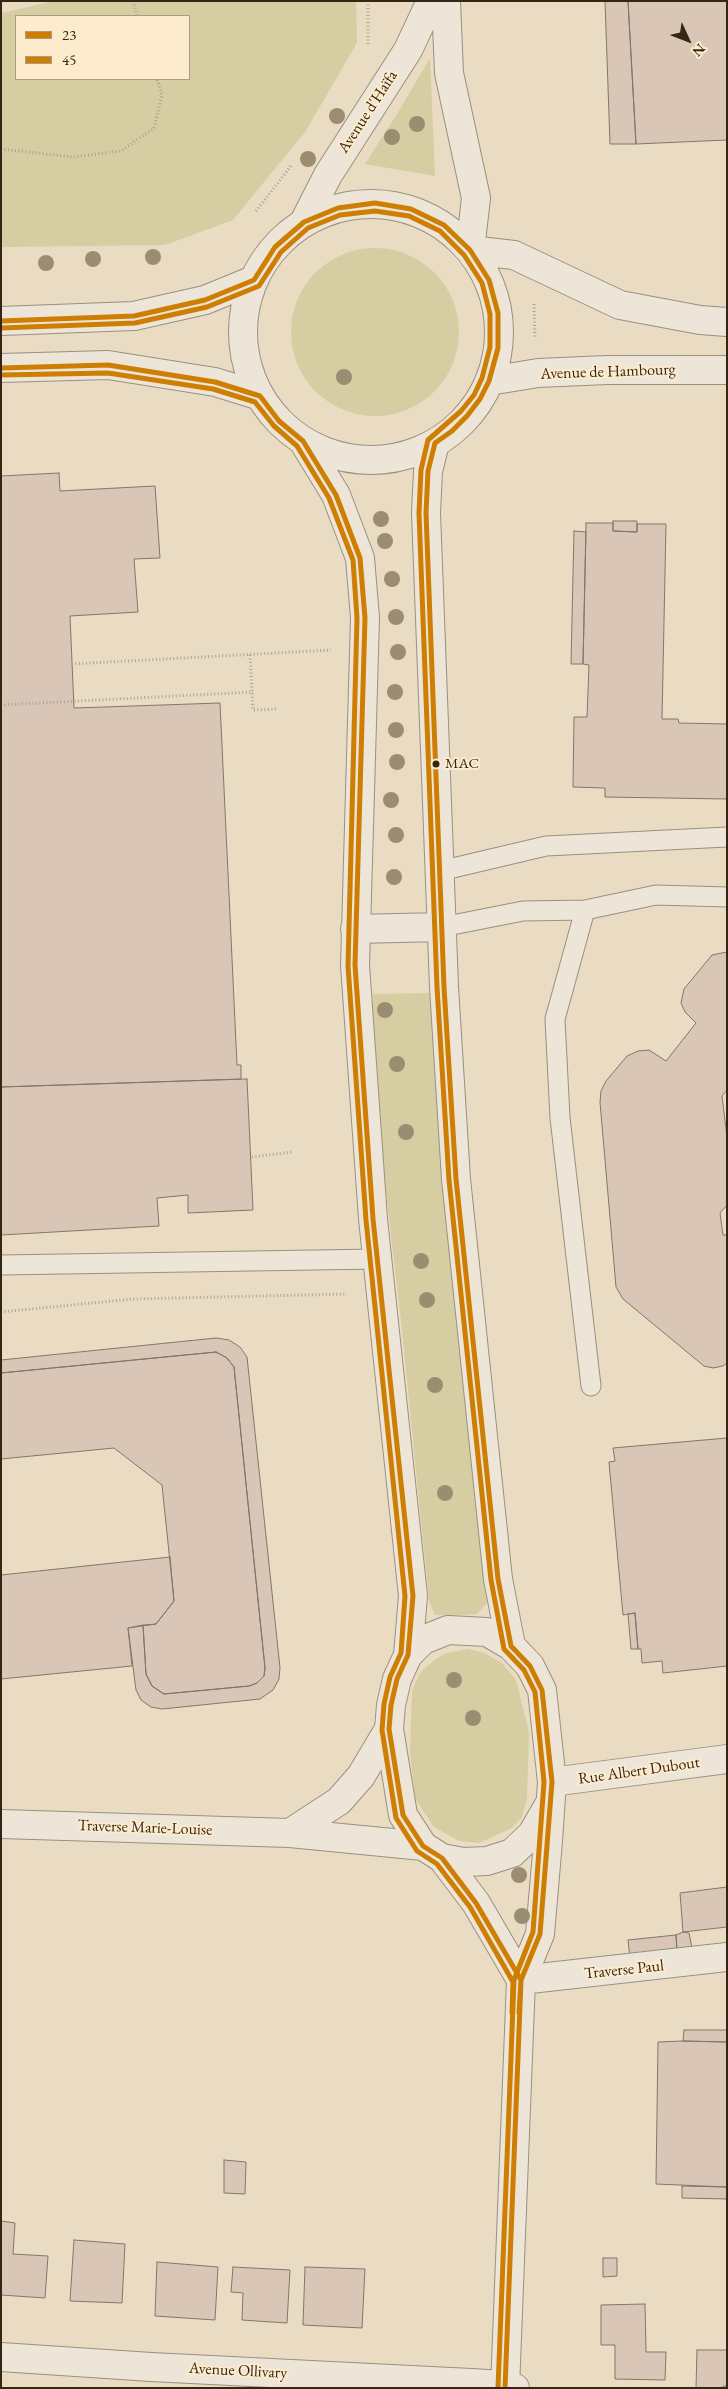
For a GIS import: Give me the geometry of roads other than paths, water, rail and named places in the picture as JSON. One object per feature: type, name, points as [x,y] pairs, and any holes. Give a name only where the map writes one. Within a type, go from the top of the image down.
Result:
[{"type":"street","name":"Avenue d'Haïfa","points":[[304,222],[328,175],[408,50],[431,1]]},
{"type":"street","points":[[446,1],[449,73],[476,198],[470,250]]},
{"type":"street","points":[[375,203],[411,209],[444,225],[470,250],[489,280],[498,313],[498,348],[489,380],[480,399],[452,431],[435,443],[403,456],[368,460],[334,455],[304,441],[279,422],[260,396],[246,359],[243,318],[254,280],[275,247],[304,222],[338,208],[375,203]]},
{"type":"street","points":[[470,250],[514,254],[620,305],[700,320],[727,322]]},
{"type":"street","points":[[1,321],[134,316],[205,300],[254,280]]},
{"type":"street","points":[[1,368],[108,365],[216,382],[260,396]]},
{"type":"street","name":"Avenue de Hambourg","points":[[489,380],[538,374],[607,370],[727,370]]},
{"type":"street","points":[[304,441],[336,495],[360,558],[366,618],[355,928],[356,975],[377,1259],[413,1596],[408,1655],[397,1679],[390,1705],[389,1729],[403,1815],[476,1904],[521,1980]]},
{"type":"street","points":[[435,443],[428,471],[426,513],[442,927],[456,1179],[498,1578],[511,1646]]},
{"type":"street","points":[[355,928],[442,927]]},
{"type":"street","points":[[408,1655],[424,1640],[448,1630],[487,1632],[511,1646],[530,1666],[542,1690],[551,1793],[540,1934],[521,1980],[508,2387]]},
{"type":"street","points":[[290,1833],[339,1801],[361,1776],[389,1729]]},
{"type":"street","name":"Rue Albert Dubout","points":[[551,1793],[727,1759]]},
{"type":"street","name":"Traverse Marie-Louise","points":[[3,1826],[290,1833],[433,1852],[463,1862],[488,1861],[512,1853],[532,1834],[551,1793]]},
{"type":"street","name":"Traverse Paul","points":[[521,1980],[727,1957]]},
{"type":"street","name":"Avenue Ollivary","points":[[1,2357],[508,2387]]},
{"type":"lane","points":[[440,871],[546,846],[727,837]]},
{"type":"lane","points":[[442,927],[523,912],[585,910],[656,896],[727,897]]},
{"type":"lane","points":[[585,910],[555,1019],[560,1118],[591,1386]]},
{"type":"lane","points":[[1,1264],[377,1259]]},
{"type":"place","name":"MAC","points":[[436,764]]}]
